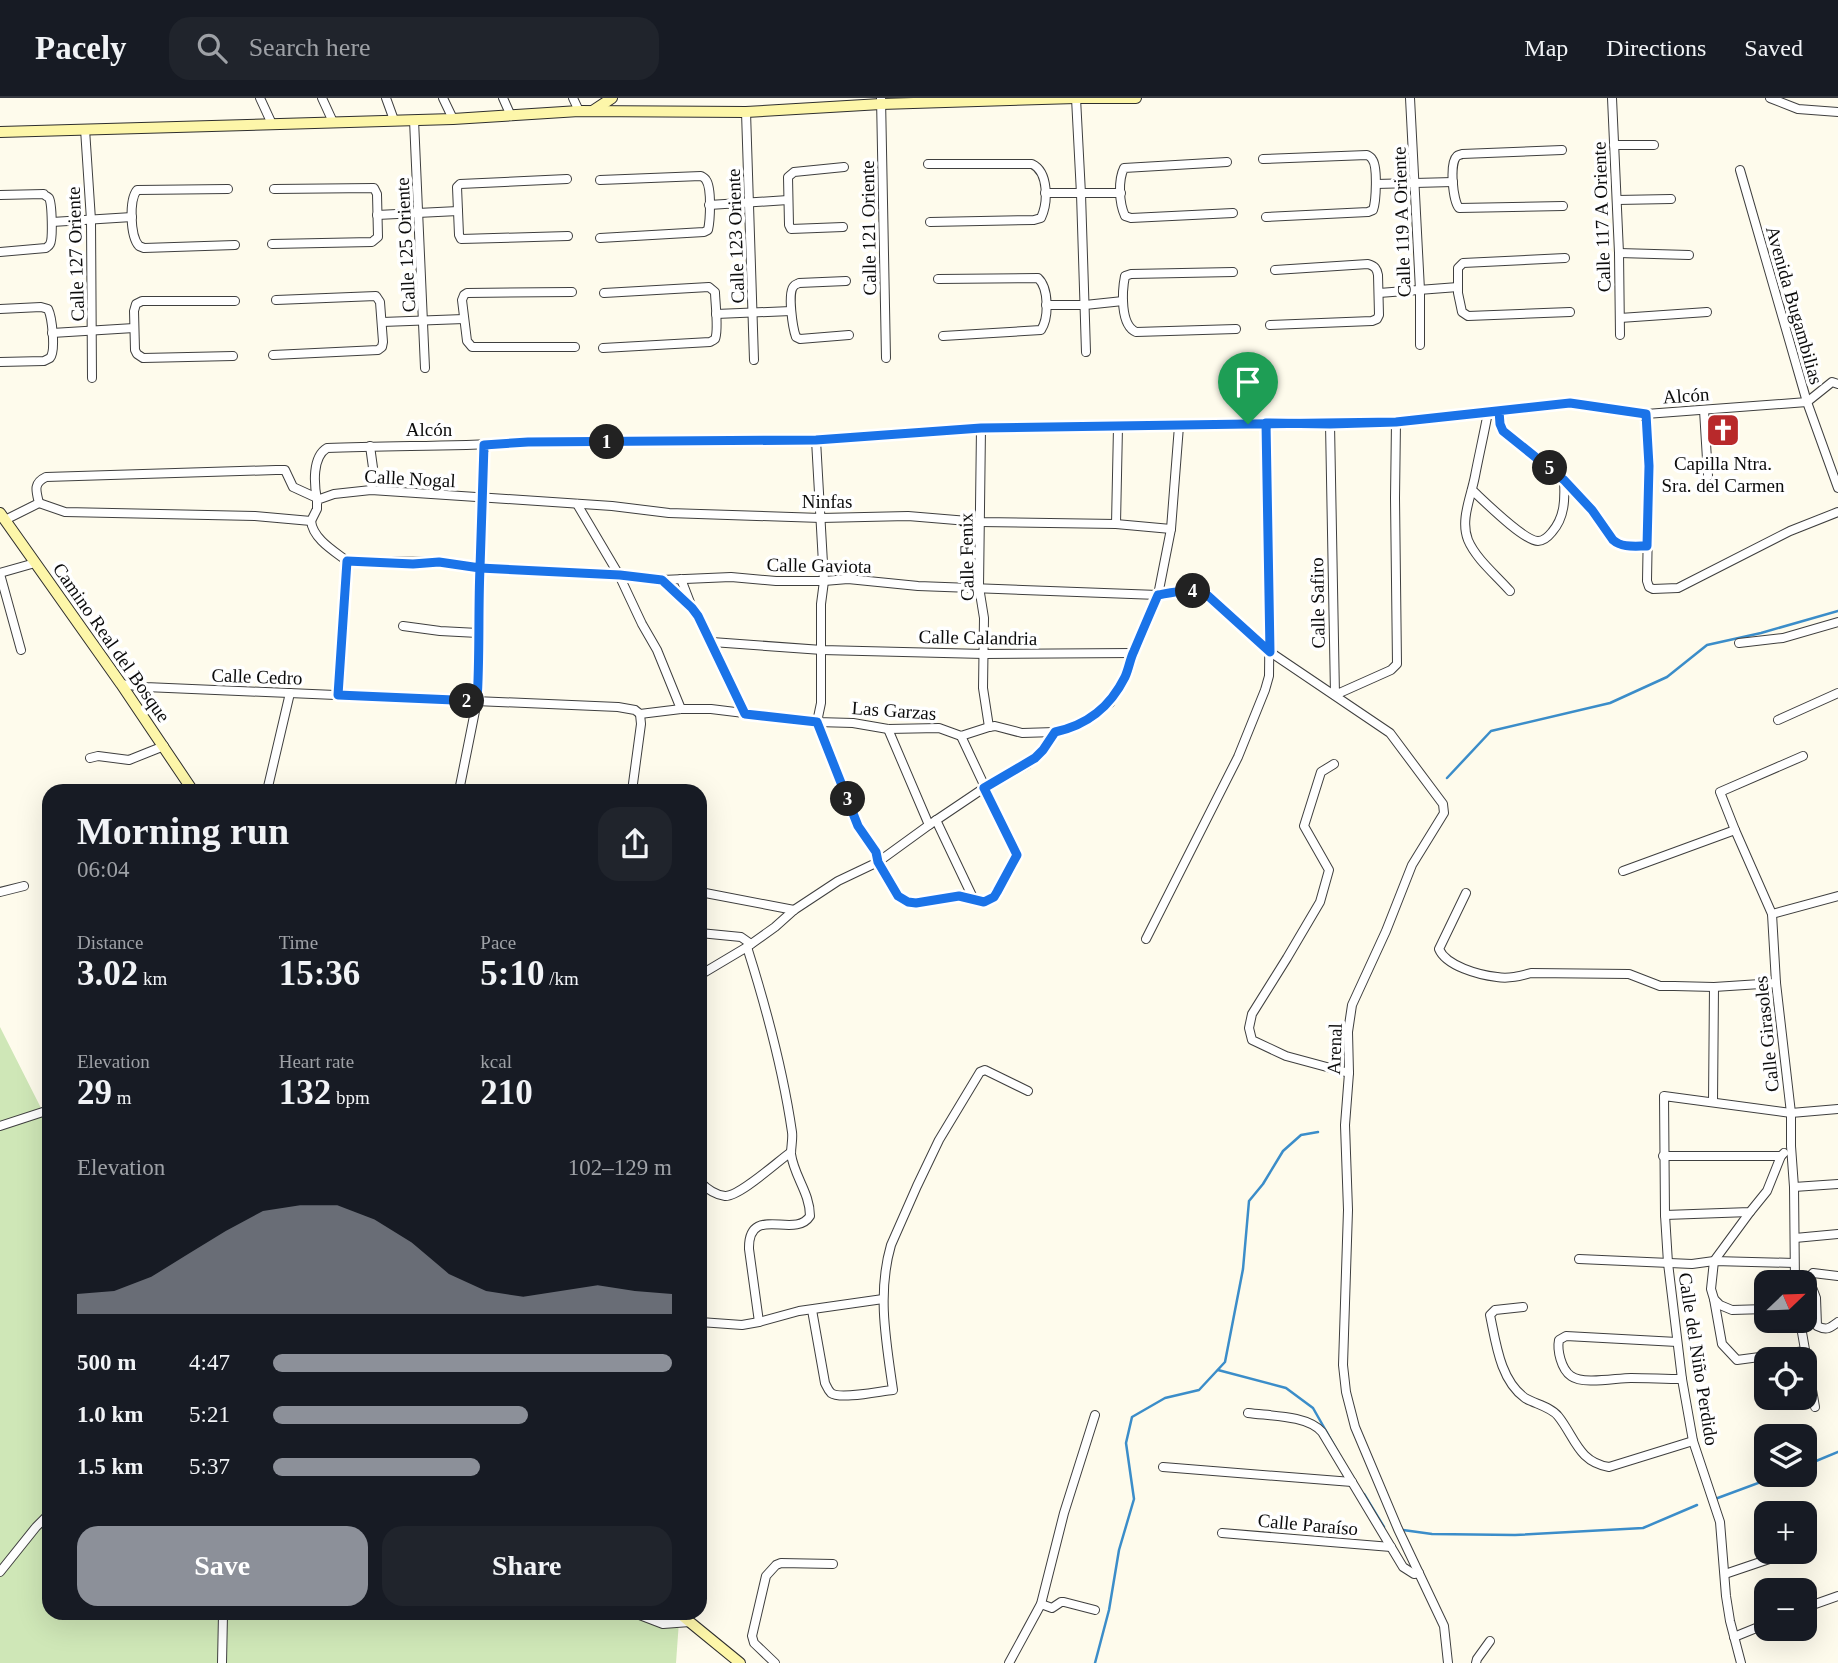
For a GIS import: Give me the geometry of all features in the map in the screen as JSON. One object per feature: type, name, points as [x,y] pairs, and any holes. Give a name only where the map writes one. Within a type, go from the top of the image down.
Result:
[{"type":"street","points":[[260,98],[272,124]]},
{"type":"street","points":[[322,98],[333,122]]},
{"type":"street","points":[[386,98],[394,120]]},
{"type":"street","points":[[443,98],[453,119]]},
{"type":"street","points":[[503,98],[511,116]]},
{"type":"street","points":[[573,98],[579,111]]},
{"type":"street","points":[[593,111],[612,98]]},
{"type":"street","points":[[1076,98],[1086,352]]},
{"type":"street","points":[[0,132],[453,119],[579,111],[746,112],[881,101],[1136,98]]},
{"type":"street","name":"Calle 119 A Oriente","points":[[1410,98],[1416,182],[1420,345]]},
{"type":"street","name":"Calle 117 A Oriente","points":[[1612,98],[1620,335]]},
{"type":"street","points":[[1770,98],[1798,109],[1838,112]]},
{"type":"street","name":"Calle 121 Oriente","points":[[881,101],[886,358]]},
{"type":"street","name":"Calle 123 Oriente","points":[[746,112],[754,360]]},
{"type":"street","name":"Calle 125 Oriente","points":[[414,120],[425,368]]},
{"type":"street","name":"Calle 127 Oriente","points":[[85,129],[91,220],[92,378]]},
{"type":"street","points":[[1614,145],[1654,145]]},
{"type":"street","points":[[1562,150],[1457,155],[1454,159],[1453,182],[1456,205],[1463,208],[1563,206]]},
{"type":"street","points":[[1263,159],[1367,155],[1374,163],[1376,184],[1375,204],[1373,210],[1368,212],[1266,217]]},
{"type":"street","points":[[1227,162],[1124,168],[1121,174],[1122,210],[1125,216],[1130,218],[1233,213]]},
{"type":"street","points":[[928,164],[1032,164],[1039,167],[1044,174],[1045,193],[1044,212],[1041,218],[1034,220],[930,222]]},
{"type":"street","points":[[843,228],[791,229],[788,177],[794,172],[844,167]]},
{"type":"street","name":"Avenida Bugambilias","points":[[1740,170],[1807,402],[1838,488]]},
{"type":"street","points":[[600,180],[701,176],[708,183],[709,205],[709,225],[704,232],[600,238]]},
{"type":"street","points":[[567,179],[460,184],[457,187],[461,239],[568,236]]},
{"type":"street","points":[[1376,184],[1453,182]]},
{"type":"street","points":[[272,244],[372,242],[378,237],[377,192],[371,187],[274,188]]},
{"type":"street","points":[[228,189],[140,189],[133,195],[133,236],[139,246],[144,248],[234,245]]},
{"type":"street","points":[[1045,193],[1121,193]]},
{"type":"street","points":[[0,195],[44,194],[51,203],[52,222],[51,240],[44,250],[0,252]]},
{"type":"street","points":[[709,205],[788,200]]},
{"type":"street","points":[[1617,200],[1671,200]]},
{"type":"street","points":[[377,215],[458,211]]},
{"type":"street","points":[[52,222],[132,217]]},
{"type":"street","points":[[1619,253],[1689,255]]},
{"type":"street","points":[[1564,258],[1467,262],[1460,265],[1460,307],[1468,316],[1570,312]]},
{"type":"street","points":[[1270,325],[1372,321],[1379,315],[1377,270],[1373,265],[1275,270]]},
{"type":"street","points":[[1233,272],[1130,274],[1125,276],[1123,301],[1127,323],[1130,330],[1136,332],[1236,330]]},
{"type":"street","points":[[938,279],[1038,278],[1045,285],[1045,324],[1041,330],[943,336]]},
{"type":"street","points":[[846,281],[799,283],[792,290],[791,311],[793,331],[800,339],[849,335]]},
{"type":"street","points":[[603,348],[710,342],[716,336],[715,292],[709,286],[604,293]]},
{"type":"street","points":[[1379,293],[1458,287]]},
{"type":"street","points":[[572,292],[467,293],[462,297],[467,341],[472,346],[575,348]]},
{"type":"street","points":[[273,355],[378,350],[383,345],[380,302],[376,296],[276,300]]},
{"type":"street","points":[[233,356],[143,358],[135,350],[134,328],[135,307],[142,301],[235,301]]},
{"type":"street","points":[[1046,305],[1123,301]]},
{"type":"street","points":[[0,309],[45,307],[50,312],[52,333],[52,351],[48,360],[0,362]]},
{"type":"street","points":[[716,314],[791,311]]},
{"type":"street","points":[[1620,318],[1707,312]]},
{"type":"street","points":[[382,322],[464,319]]},
{"type":"street","points":[[52,333],[134,328]]},
{"type":"street","points":[[1807,402],[1832,382],[1838,384]]},
{"type":"street","name":"Alcón","points":[[317,499],[317,461],[320,453],[327,448],[528,442],[816,440],[981,428],[1396,422],[1570,403],[1646,414],[1807,402]]},
{"type":"street","points":[[1704,410],[1708,477]]},
{"type":"street","points":[[1499,411],[1503,431],[1564,480],[1592,510],[1617,544],[1647,546]]},
{"type":"street","points":[[1488,412],[1465,517],[1466,534],[1470,544],[1510,591]]},
{"type":"street","points":[[1646,414],[1649,587],[1661,590],[1678,588],[1790,531],[1838,512]]},
{"type":"street","points":[[1335,695],[1391,670],[1396,664],[1396,422]]},
{"type":"street","points":[[1146,939],[1238,757],[1269,676],[1266,423]]},
{"type":"street","name":"Calle Safiro","points":[[1330,424],[1335,695]]},
{"type":"street","points":[[989,726],[1022,733],[1055,732],[1080,725],[1110,703],[1126,674],[1158,595],[1171,529],[1179,426]]},
{"type":"street","points":[[1116,524],[1118,427]]},
{"type":"street","name":"Calle Fenix","points":[[981,428],[979,587],[984,618],[984,695],[989,726]]},
{"type":"street","points":[[816,440],[824,581],[821,604],[821,703],[817,722],[858,826],[876,852],[878,862],[898,896],[908,902],[928,902],[959,896],[984,902],[994,897],[1017,855],[961,736]]},
{"type":"street","points":[[460,784],[477,701],[479,675],[484,445]]},
{"type":"street","points":[[370,446],[374,475],[371,489]]},
{"type":"street","points":[[39,503],[37,484],[46,477],[285,470],[293,487],[317,499],[312,527],[321,540],[347,561],[338,695]]},
{"type":"street","points":[[1472,490],[1526,536],[1540,541],[1550,534],[1563,514],[1564,480]]},
{"type":"street","name":"Calle Nogal","points":[[317,499],[371,489],[482,498]]},
{"type":"street","name":"Ninfas","points":[[482,498],[612,506],[669,513],[821,518],[908,516],[980,522],[1116,524],[1171,529]]},
{"type":"street","points":[[2,517],[39,503],[75,513],[256,516],[311,521]]},
{"type":"street","points":[[577,504],[620,575],[657,650],[681,709]]},
{"type":"street","name":"Camino Real del Bosque","points":[[2,517],[188,784]]},
{"type":"street","name":"Calle Gaviota","points":[[347,561],[413,564],[439,562],[480,568],[620,575],[662,580],[731,577],[776,581],[848,579],[918,586],[1158,595]]},
{"type":"street","points":[[21,650],[0,573],[35,563]]},
{"type":"street","points":[[681,579],[692,608],[704,626],[745,714]]},
{"type":"street","points":[[662,580],[692,608]]},
{"type":"street","name":"Arenal","points":[[1158,595],[1189,590],[1206,594],[1270,652],[1390,733],[1443,804],[1444,813],[1412,865],[1386,931],[1352,1005],[1348,1032],[1349,1073],[1345,1125],[1348,1210],[1344,1291],[1344,1382],[1359,1438],[1444,1626],[1448,1663]]},
{"type":"street","points":[[1739,643],[1783,638],[1838,622]]},
{"type":"street","points":[[403,626],[478,633]]},
{"type":"street","name":"Calle Calandria","points":[[712,642],[822,650],[984,654],[1133,653]]},
{"type":"street","name":"Calle Cedro","points":[[121,684],[477,701]]},
{"type":"street","points":[[269,784],[290,693]]},
{"type":"street","points":[[1778,720],[1838,693]]},
{"type":"street","name":"Las Garzas","points":[[477,701],[618,707],[635,710],[640,714],[681,709],[711,709],[888,729],[939,728],[961,736],[989,726]]},
{"type":"street","points":[[633,784],[640,714]]},
{"type":"street","points":[[888,729],[932,823],[974,900]]},
{"type":"street","points":[[707,971],[781,923],[794,910],[846,877],[878,862],[984,788],[1035,758],[1055,732]]},
{"type":"street","points":[[90,758],[98,756],[129,760],[164,746]]},
{"type":"street","name":"Calle Girasoles","points":[[1794,1270],[1791,1113],[1776,983],[1772,914],[1720,792],[1803,756]]},
{"type":"street","points":[[1334,764],[1321,772],[1304,826],[1329,870],[1320,902],[1252,1014],[1249,1028],[1252,1040],[1286,1056],[1349,1073]]},
{"type":"street","points":[[1623,871],[1735,830]]},
{"type":"street","points":[[0,892],[24,886]]},
{"type":"street","points":[[707,893],[794,910]]},
{"type":"street","points":[[1466,893],[1439,949],[1442,956],[1451,963],[1468,970],[1497,977],[1517,977],[1531,973],[1629,974],[1660,986],[1714,988],[1776,983]]},
{"type":"street","points":[[1772,914],[1838,896]]},
{"type":"street","points":[[707,934],[741,937],[749,945],[780,1072],[791,1130],[791,1152],[808,1199],[808,1220],[800,1224],[761,1225],[750,1237],[748,1249],[759,1322]]},
{"type":"street","points":[[1714,988],[1713,1102],[1791,1113],[1838,1109]]},
{"type":"street","points":[[812,1310],[828,1391],[842,1396],[893,1390],[884,1334],[883,1299],[888,1255],[916,1186],[939,1140],[980,1072],[985,1070],[1028,1091]]},
{"type":"street","name":"Calle del Niño Perdido","points":[[1713,1102],[1664,1096],[1665,1214],[1682,1379],[1693,1441],[1720,1522],[1726,1596],[1741,1663]]},
{"type":"street","points":[[0,1126],[42,1112]]},
{"type":"street","points":[[1754,1358],[1737,1360],[1722,1344],[1711,1289],[1714,1261],[1767,1191],[1781,1156],[1791,1146]]},
{"type":"street","points":[[707,1187],[724,1196],[733,1195],[742,1191],[791,1152]]},
{"type":"street","points":[[1663,1156],[1781,1156]]},
{"type":"street","points":[[1794,1187],[1838,1184]]},
{"type":"street","points":[[1665,1214],[1750,1212]]},
{"type":"street","points":[[1795,1238],[1838,1234]]},
{"type":"street","points":[[1579,1259],[1692,1264],[1714,1261],[1794,1263]]},
{"type":"street","points":[[1838,1276],[1813,1273],[1810,1276],[1816,1298],[1817,1326],[1827,1330],[1838,1322]]},
{"type":"street","points":[[707,1322],[742,1325],[799,1311],[883,1299]]},
{"type":"street","points":[[1714,1299],[1732,1310],[1754,1310]]},
{"type":"street","points":[[1523,1307],[1495,1310],[1490,1315],[1500,1361],[1522,1396],[1554,1411],[1589,1459],[1597,1465],[1609,1467],[1693,1441]]},
{"type":"street","points":[[1678,1342],[1566,1336],[1559,1340],[1558,1346],[1571,1377],[1592,1380],[1682,1379]]},
{"type":"street","points":[[1248,1413],[1310,1423],[1322,1432],[1403,1567],[1414,1574],[1419,1573]]},
{"type":"street","points":[[1009,1663],[1041,1604],[1064,1513],[1095,1415]]},
{"type":"street","points":[[1163,1467],[1352,1482]]},
{"type":"street","points":[[0,1572],[42,1521]]},
{"type":"street","name":"Calle Paraíso","points":[[1222,1533],[1391,1547]]},
{"type":"street","points":[[775,1663],[754,1643],[752,1636],[766,1576],[781,1563],[833,1564]]},
{"type":"street","points":[[1725,1574],[1755,1564]]},
{"type":"street","points":[[1817,1603],[1838,1596]]},
{"type":"street","points":[[1041,1604],[1052,1608],[1064,1602],[1095,1610]]},
{"type":"street","points":[[222,1663],[223,1620]]},
{"type":"street","points":[[653,1620],[663,1624],[690,1622]]},
{"type":"street","points":[[688,1620],[740,1663]]},
{"type":"street","points":[[1734,1637],[1754,1629]]},
{"type":"street","points":[[1476,1663],[1490,1641]]},
{"type":"green space","points":[[0,1027],[42,1110],[42,1620],[679,1621],[676,1663],[0,1663]]},
{"type":"waterway","points":[[1447,778],[1491,731],[1610,703],[1667,677],[1707,645],[1838,611]]},
{"type":"waterway","points":[[1095,1663],[1109,1610],[1119,1550],[1134,1499],[1126,1443],[1132,1417],[1165,1398],[1199,1390],[1225,1362],[1243,1269],[1249,1201],[1283,1151],[1301,1135],[1318,1132]]},
{"type":"waterway","points":[[1218,1370],[1286,1388],[1313,1408],[1338,1452]]},
{"type":"waterway","points":[[1817,1461],[1838,1452]]},
{"type":"waterway","points":[[1715,1499],[1754,1485]]},
{"type":"waterway","points":[[1364,1494],[1384,1527]]},
{"type":"waterway","points":[[1403,1530],[1432,1534],[1515,1535],[1643,1528],[1697,1505]]},
{"type":"place","name":"Capilla Ntra. Sra. del Carmen","points":[[1723,430]]},
{"type":"route","points":[[1248,424],[981,428],[816,440],[528,442],[484,445],[480,568],[439,562],[413,564],[347,561],[338,695],[477,701],[480,568],[620,575],[662,580],[698,616],[745,714],[817,722],[858,826],[876,852],[878,862],[898,896],[916,903],[959,896],[984,902],[994,897],[1017,855],[984,788],[1028,764],[1043,750],[1055,732],[1080,725],[1110,703],[1126,674],[1158,595],[1189,590],[1206,594],[1270,652],[1266,423],[1396,422],[1499,411],[1503,431],[1564,480],[1592,510],[1617,544],[1647,546],[1649,466],[1646,414],[1570,403],[1396,422],[1330,424],[1266,423],[1248,424]]}]
